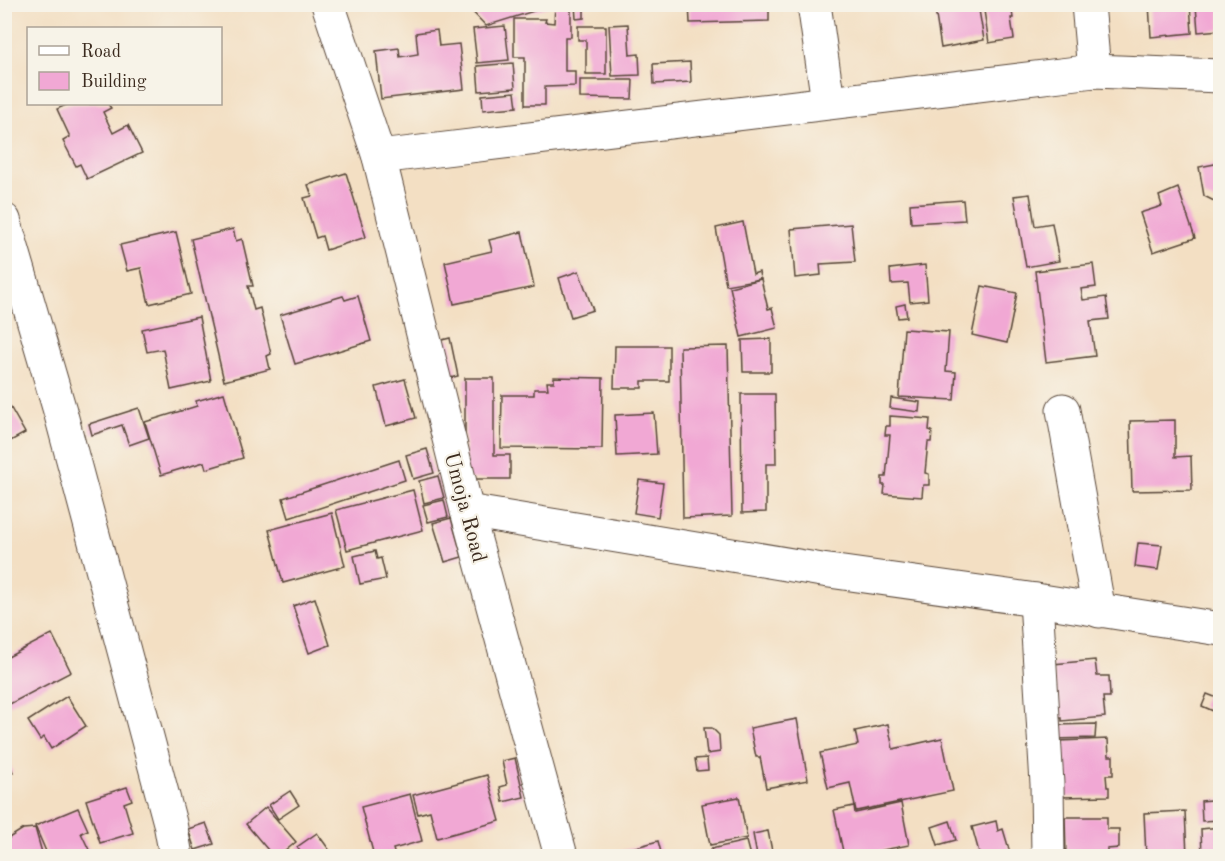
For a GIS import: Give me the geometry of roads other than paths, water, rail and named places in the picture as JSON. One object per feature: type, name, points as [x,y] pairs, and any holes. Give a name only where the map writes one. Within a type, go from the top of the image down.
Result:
[{"type":"street","name":"Umoja Road","points":[[328,4],[379,157],[467,511],[561,856]]},
{"type":"street","points":[[814,4],[828,102]]},
{"type":"street","points":[[1088,4],[1094,70]]},
{"type":"street","points":[[379,157],[1094,70],[1221,76]]},
{"type":"street","points":[[4,220],[13,286],[60,411],[167,812],[176,856]]},
{"type":"street","points":[[1063,410],[1099,611]]},
{"type":"street","points":[[467,511],[822,570],[1221,628]]},
{"type":"street","points":[[1036,600],[1047,784],[1048,856]]}]
